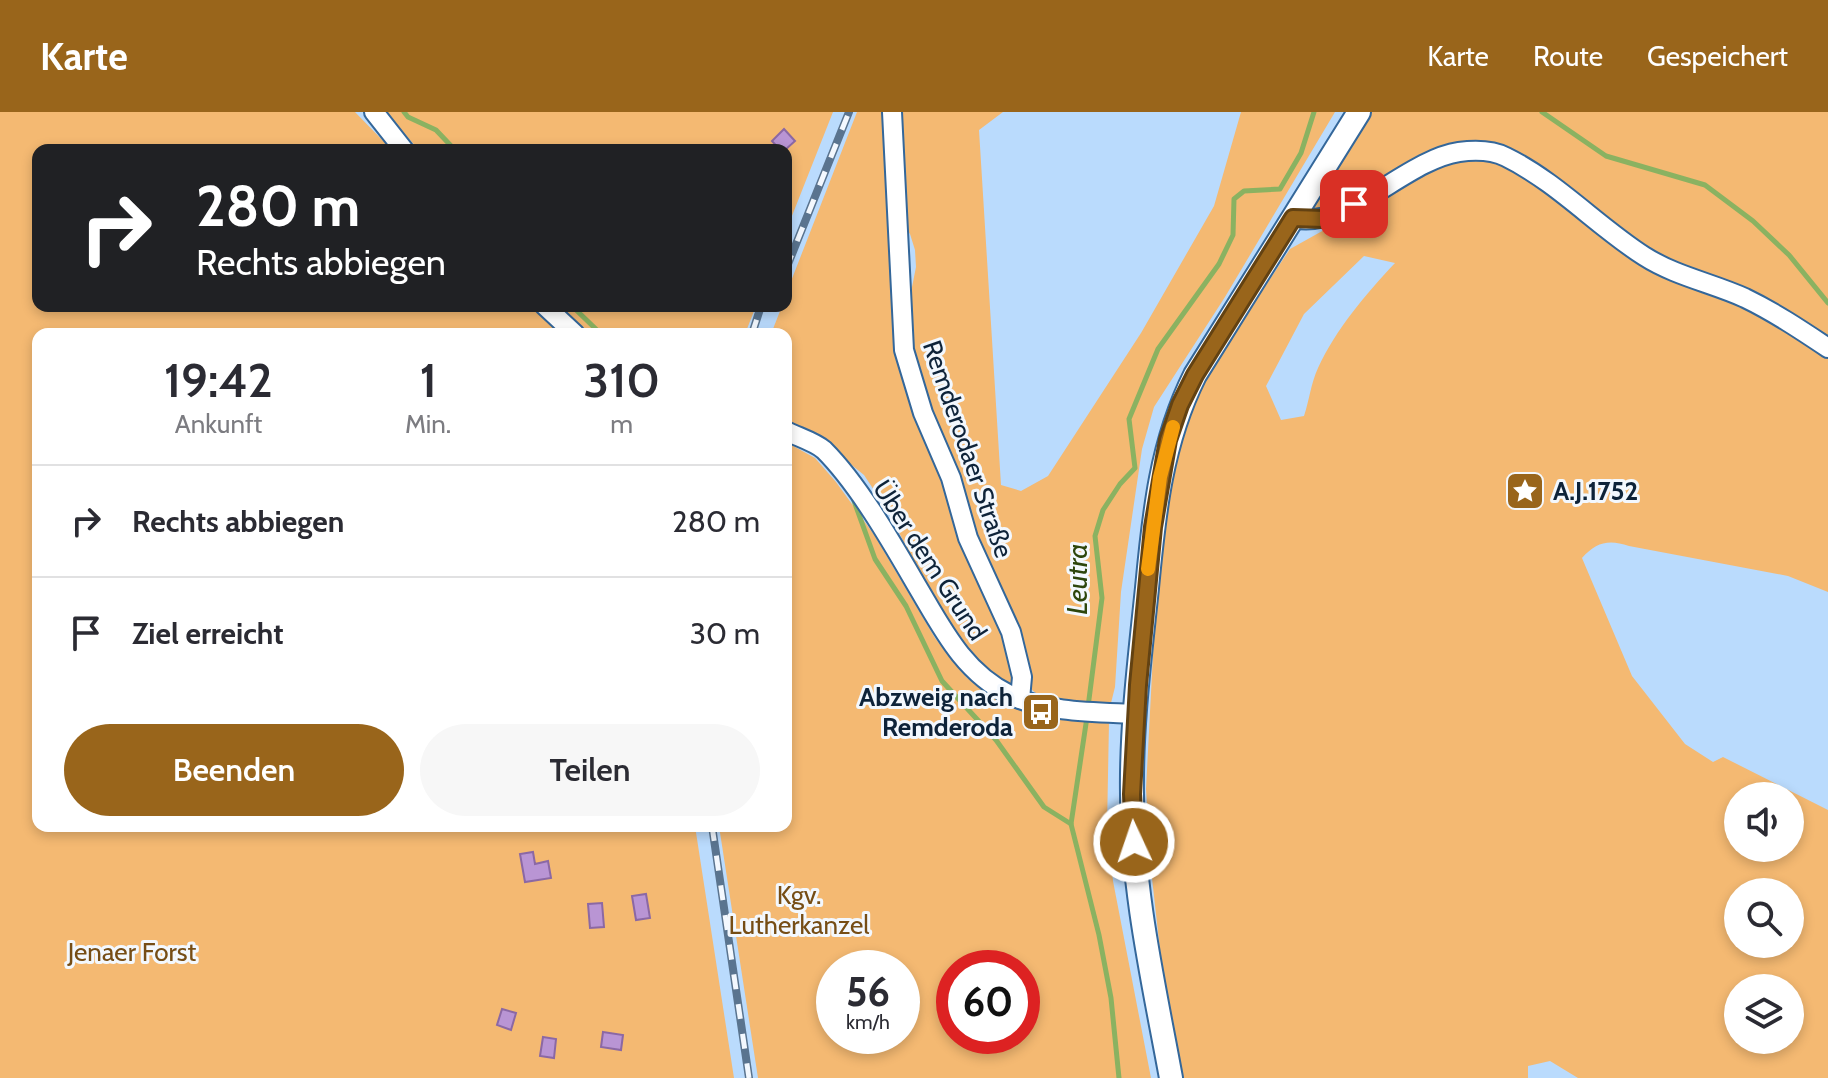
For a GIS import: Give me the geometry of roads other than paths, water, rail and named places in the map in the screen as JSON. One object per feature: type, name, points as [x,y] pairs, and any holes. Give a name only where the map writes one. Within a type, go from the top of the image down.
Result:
[{"type":"main road","points":[[1171,1078],[1149,953],[1134,842],[1132,794],[1153,527],[1168,440],[1195,375],[1359,112]]},
{"type":"street","points":[[374,112],[399,144]]},
{"type":"street","name":"Remderodaer Straße","points":[[892,112],[904,350],[923,413],[951,478],[972,549],[1011,632],[1022,677],[1020,699]]},
{"type":"street","points":[[1293,218],[1313,220],[1335,215],[1444,156],[1470,151],[1498,153],[1531,172],[1645,257],[1769,310],[1828,348]]},
{"type":"street","points":[[551,312],[569,328]]},
{"type":"street","name":"Über dem Grund","points":[[792,434],[822,448],[848,481],[884,530],[957,653],[984,678],[1020,699],[1058,709],[1136,714]]},
{"type":"waterway","points":[[404,112],[436,130],[449,144]]},
{"type":"waterway","name":"Leutra","points":[[1088,707],[1102,598],[1095,536],[1103,510],[1135,468],[1129,419],[1158,349],[1219,264],[1233,235],[1234,199],[1244,191],[1280,189],[1301,153],[1314,112]]},
{"type":"waterway","points":[[1542,112],[1606,156],[1705,185],[1753,221],[1789,255],[1828,303]]},
{"type":"waterway","points":[[578,312],[595,328]]},
{"type":"waterway","points":[[854,501],[875,559],[906,606],[942,681],[996,740],[1044,807],[1071,824]]},
{"type":"waterway","name":"Leutra","points":[[1087,717],[1071,824],[1099,935],[1111,998],[1119,1078]]},
{"type":"railway","points":[[792,254],[849,112]]},
{"type":"railway","points":[[754,328],[759,312]]},
{"type":"railway","points":[[713,832],[749,1078]]},
{"type":"place","name":"A.J.1752","points":[[1525,491]]},
{"type":"place","name":"Abzweig nach Remderoda","points":[[1041,712]]},
{"type":"park label","name":"Kgv. Lutherkanzel","points":[[799,910]]},
{"type":"park label","name":"Jenaer Forst","points":[[132,952]]}]
